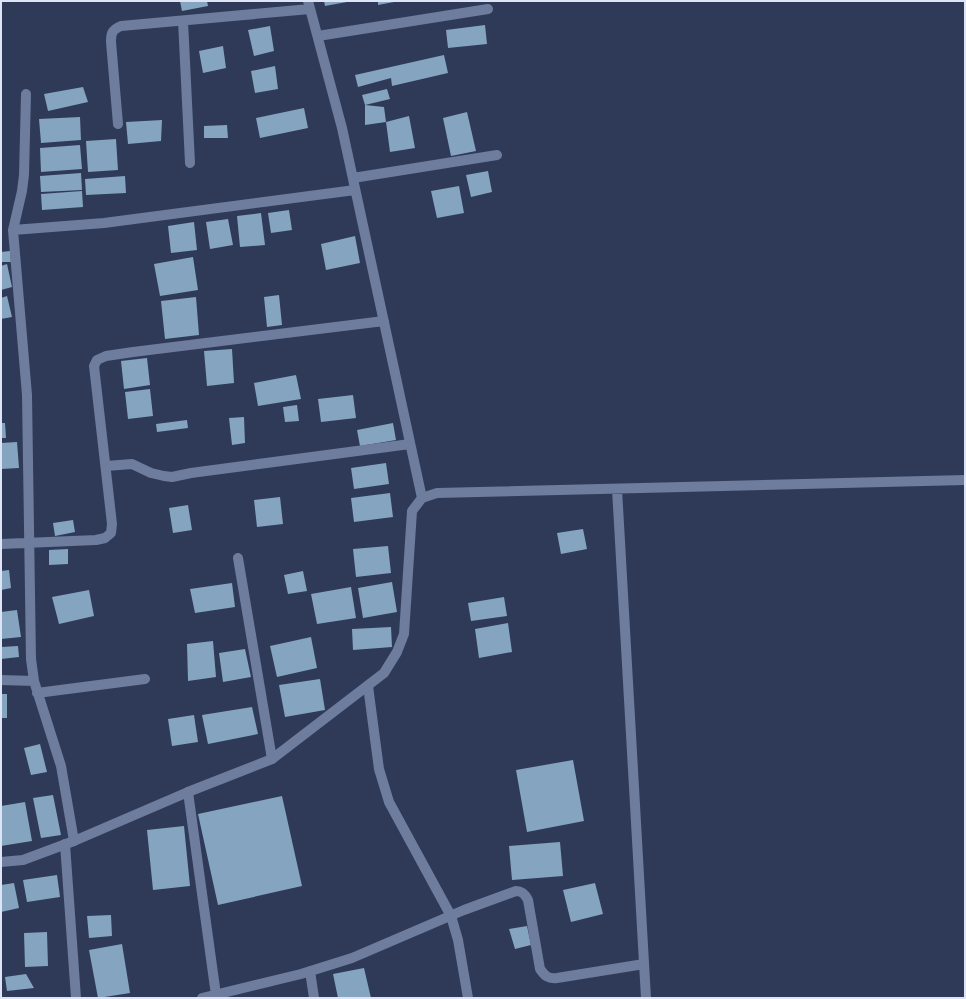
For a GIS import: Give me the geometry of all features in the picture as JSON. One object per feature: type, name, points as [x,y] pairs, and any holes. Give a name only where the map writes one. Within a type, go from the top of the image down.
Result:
[{"type":"street","points":[[118,124],[111,42],[111,33],[114,29],[121,26],[182,21],[309,5],[342,128],[422,498]]},
{"type":"street","points":[[318,36],[488,9]]},
{"type":"street","points":[[182,21],[190,163]]},
{"type":"street","points":[[26,94],[24,175],[13,230],[27,395],[28,543],[31,659],[37,693],[61,766],[69,842],[76,998]]},
{"type":"street","points":[[353,178],[497,155]]},
{"type":"street","points":[[13,230],[104,223],[356,190]]},
{"type":"street","points":[[1,544],[96,540],[105,538],[111,533],[112,524],[94,366],[96,360],[106,356],[134,352],[384,321]]},
{"type":"street","points":[[106,466],[132,464],[151,472],[172,477],[198,472],[410,444]]},
{"type":"street","points":[[1,862],[23,860],[272,759],[384,673],[397,652],[404,634],[412,512],[422,498],[437,494],[965,480]]},
{"type":"street","points":[[617,489],[646,998]]},
{"type":"street","points":[[238,558],[272,759]]},
{"type":"street","points":[[1,680],[34,680]]},
{"type":"street","points":[[37,693],[145,680]]},
{"type":"street","points":[[368,686],[379,770],[389,802],[451,916],[458,940],[468,998]]},
{"type":"street","points":[[188,792],[216,995]]},
{"type":"street","points":[[202,998],[310,971],[352,958],[451,916],[516,891],[520,891],[525,894],[528,900],[540,969],[544,976],[557,978],[644,964]]},
{"type":"street","points":[[310,971],[314,998]]},
{"type":"building","points":[[180,1],[207,1],[208,6],[182,11]]},
{"type":"building","points":[[324,1],[347,1],[347,2],[325,6]]},
{"type":"building","points":[[378,1],[394,1],[394,2],[378,5]]},
{"type":"building","points":[[485,25],[487,44],[448,48],[446,30]]},
{"type":"building","points":[[270,26],[274,51],[254,56],[248,30]]},
{"type":"building","points":[[223,46],[226,68],[203,73],[199,51]]},
{"type":"building","points":[[444,55],[448,73],[392,86],[391,78],[358,87],[355,75]]},
{"type":"building","points":[[275,66],[278,89],[255,93],[251,71]]},
{"type":"building","points":[[83,87],[88,102],[48,111],[44,94]]},
{"type":"building","points":[[387,89],[390,99],[365,105],[362,95]]},
{"type":"building","points":[[365,105],[384,107],[386,122],[365,125]]},
{"type":"building","points":[[304,108],[308,128],[260,138],[256,118]]},
{"type":"building","points":[[467,112],[476,151],[451,156],[443,118]]},
{"type":"building","points":[[409,116],[415,148],[390,152],[386,122]]},
{"type":"building","points":[[80,117],[81,140],[41,143],[39,119]]},
{"type":"building","points":[[162,120],[161,141],[128,144],[126,122]]},
{"type":"building","points":[[227,125],[228,138],[204,138],[204,126]]},
{"type":"building","points":[[116,139],[118,170],[88,172],[86,141]]},
{"type":"building","points":[[80,145],[82,169],[41,172],[40,148]]},
{"type":"building","points":[[488,171],[492,192],[471,197],[466,175]]},
{"type":"building","points":[[81,173],[82,190],[41,192],[40,176]]},
{"type":"building","points":[[125,176],[126,193],[86,195],[85,179]]},
{"type":"building","points":[[459,186],[464,213],[437,218],[431,191]]},
{"type":"building","points":[[82,191],[83,207],[42,210],[41,194]]},
{"type":"building","points":[[289,210],[292,230],[271,233],[268,213]]},
{"type":"building","points":[[261,213],[265,245],[240,247],[237,216]]},
{"type":"building","points":[[228,219],[233,245],[210,249],[206,222]]},
{"type":"building","points":[[194,222],[197,250],[171,253],[168,226]]},
{"type":"building","points":[[355,236],[360,263],[326,270],[321,244]]},
{"type":"building","points":[[10,251],[11,262],[1,262],[1,252]]},
{"type":"building","points":[[193,257],[198,290],[160,296],[154,264]]},
{"type":"building","points":[[7,264],[12,287],[1,290],[1,266]]},
{"type":"building","points":[[279,295],[282,325],[267,327],[264,297]]},
{"type":"building","points":[[7,296],[12,317],[1,319],[1,298]]},
{"type":"building","points":[[196,297],[199,335],[165,339],[161,301]]},
{"type":"building","points":[[232,349],[234,383],[207,386],[204,351]]},
{"type":"building","points":[[147,358],[150,385],[124,389],[121,361]]},
{"type":"building","points":[[296,375],[301,399],[258,406],[254,383]]},
{"type":"building","points":[[150,389],[153,416],[128,419],[125,392]]},
{"type":"building","points":[[353,395],[356,418],[321,422],[318,399]]},
{"type":"building","points":[[297,405],[299,421],[285,422],[283,407]]},
{"type":"building","points":[[244,417],[245,443],[232,445],[229,418]]},
{"type":"building","points":[[187,420],[188,428],[157,432],[156,424]]},
{"type":"building","points":[[1,423],[5,423],[6,438],[1,438]]},
{"type":"building","points":[[393,423],[396,440],[360,446],[357,430]]},
{"type":"building","points":[[17,442],[19,468],[1,469],[1,443]]},
{"type":"building","points":[[386,463],[389,484],[354,489],[351,468]]},
{"type":"building","points":[[390,493],[393,517],[354,522],[351,498]]},
{"type":"building","points":[[280,497],[283,524],[257,527],[254,500]]},
{"type":"building","points":[[188,505],[192,530],[173,533],[169,508]]},
{"type":"building","points":[[73,520],[75,532],[55,536],[53,523]]},
{"type":"building","points":[[583,529],[587,549],[561,554],[557,533]]},
{"type":"building","points":[[388,546],[391,573],[356,577],[353,549]]},
{"type":"building","points":[[68,549],[68,564],[49,565],[49,550]]},
{"type":"building","points":[[9,570],[11,588],[1,590],[1,571]]},
{"type":"building","points":[[303,571],[307,591],[288,594],[284,575]]},
{"type":"building","points":[[392,582],[397,612],[363,618],[358,588]]},
{"type":"building","points":[[232,583],[235,607],[195,613],[190,589]]},
{"type":"building","points":[[351,587],[356,618],[317,624],[311,594]]},
{"type":"building","points":[[89,590],[94,616],[59,624],[52,597]]},
{"type":"building","points":[[504,597],[507,616],[471,621],[468,603]]},
{"type":"building","points":[[17,610],[21,637],[1,639],[1,612]]},
{"type":"building","points":[[508,623],[512,652],[479,658],[475,629]]},
{"type":"building","points":[[391,627],[392,647],[353,650],[352,629]]},
{"type":"building","points":[[311,637],[317,668],[277,677],[270,646]]},
{"type":"building","points":[[213,641],[216,677],[188,681],[187,644]]},
{"type":"building","points":[[18,646],[19,657],[1,659],[1,647]]},
{"type":"building","points":[[245,649],[251,677],[223,682],[219,653]]},
{"type":"building","points":[[320,679],[325,710],[285,717],[279,685]]},
{"type":"building","points":[[1,694],[7,694],[7,718],[1,718]]},
{"type":"building","points":[[252,707],[258,734],[208,744],[202,715]]},
{"type":"building","points":[[194,715],[198,742],[172,746],[168,719]]},
{"type":"building","points":[[40,744],[47,772],[31,775],[24,748]]},
{"type":"building","points":[[573,760],[584,821],[527,832],[516,770]]},
{"type":"building","points":[[53,795],[61,835],[41,838],[33,798]]},
{"type":"building","points":[[282,796],[302,886],[218,905],[198,814]]},
{"type":"building","points":[[25,802],[32,841],[1,846],[1,806]]},
{"type":"building","points":[[184,826],[190,886],[153,890],[147,830]]},
{"type":"building","points":[[560,842],[563,876],[512,880],[509,846]]},
{"type":"building","points":[[57,875],[60,897],[27,902],[23,880]]},
{"type":"building","points":[[14,883],[19,908],[1,912],[1,885]]},
{"type":"building","points":[[595,883],[603,914],[571,922],[563,890]]},
{"type":"building","points":[[111,915],[112,936],[89,938],[87,916]]},
{"type":"building","points":[[527,926],[531,945],[515,949],[509,929]]},
{"type":"building","points":[[47,932],[48,966],[25,967],[24,933]]},
{"type":"building","points":[[122,944],[130,993],[98,998],[89,950]]},
{"type":"building","points":[[364,968],[371,998],[338,998],[333,974]]},
{"type":"building","points":[[26,974],[34,988],[7,991],[5,977]]}]
